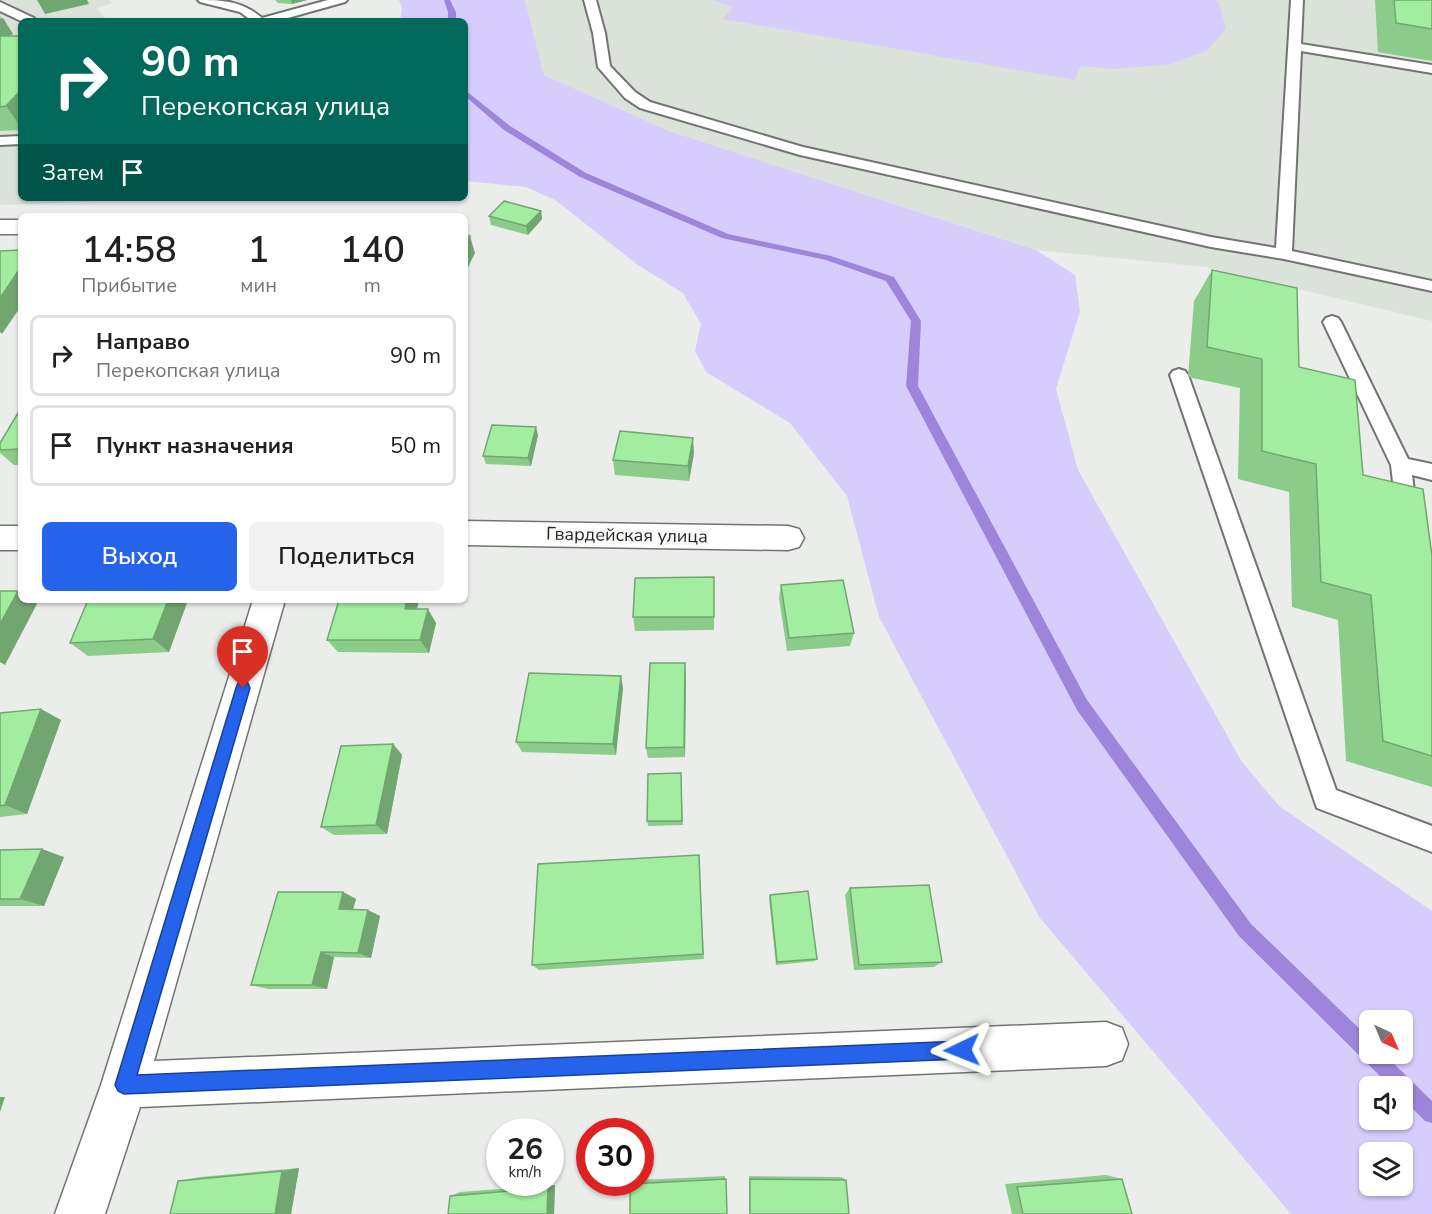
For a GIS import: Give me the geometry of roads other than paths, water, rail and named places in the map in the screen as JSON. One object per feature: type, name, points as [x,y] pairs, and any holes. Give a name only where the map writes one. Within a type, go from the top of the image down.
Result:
[{"type":"street","points":[[0,227],[18,227]]},
{"type":"street","name":"Гвардейская улица","points":[[468,533],[788,537]]},
{"type":"street","points":[[0,538],[18,538]]},
{"type":"street","points":[[80,1214],[124,1085],[268,603]]},
{"type":"street","points":[[124,1085],[1106,1044]]},
{"type":"lane","points":[[204,0],[244,9],[255,18]]},
{"type":"lane","points":[[275,18],[341,0]]},
{"type":"lane","points":[[590,0],[599,33],[604,67],[630,95],[645,105],[800,151],[1200,240],[1284,254],[1432,286]]},
{"type":"lane","points":[[1284,254],[1297,0]]},
{"type":"lane","points":[[0,6],[24,18]]},
{"type":"lane","points":[[1296,47],[1432,69]]},
{"type":"lane","points":[[0,141],[18,140]]},
{"type":"lane","points":[[1332,322],[1401,465],[1410,536]]},
{"type":"lane","points":[[1179,375],[1326,799],[1432,839]]},
{"type":"lane","points":[[1401,465],[1432,472]]},
{"type":"waterway","points":[[447,0],[452,18]]},
{"type":"waterway","points":[[468,95],[507,128],[583,175],[725,236],[828,258],[890,279],[916,321],[912,386],[1082,705],[1245,930],[1359,1041]]},
{"type":"waterway","points":[[1381,1064],[1432,1114]]}]
